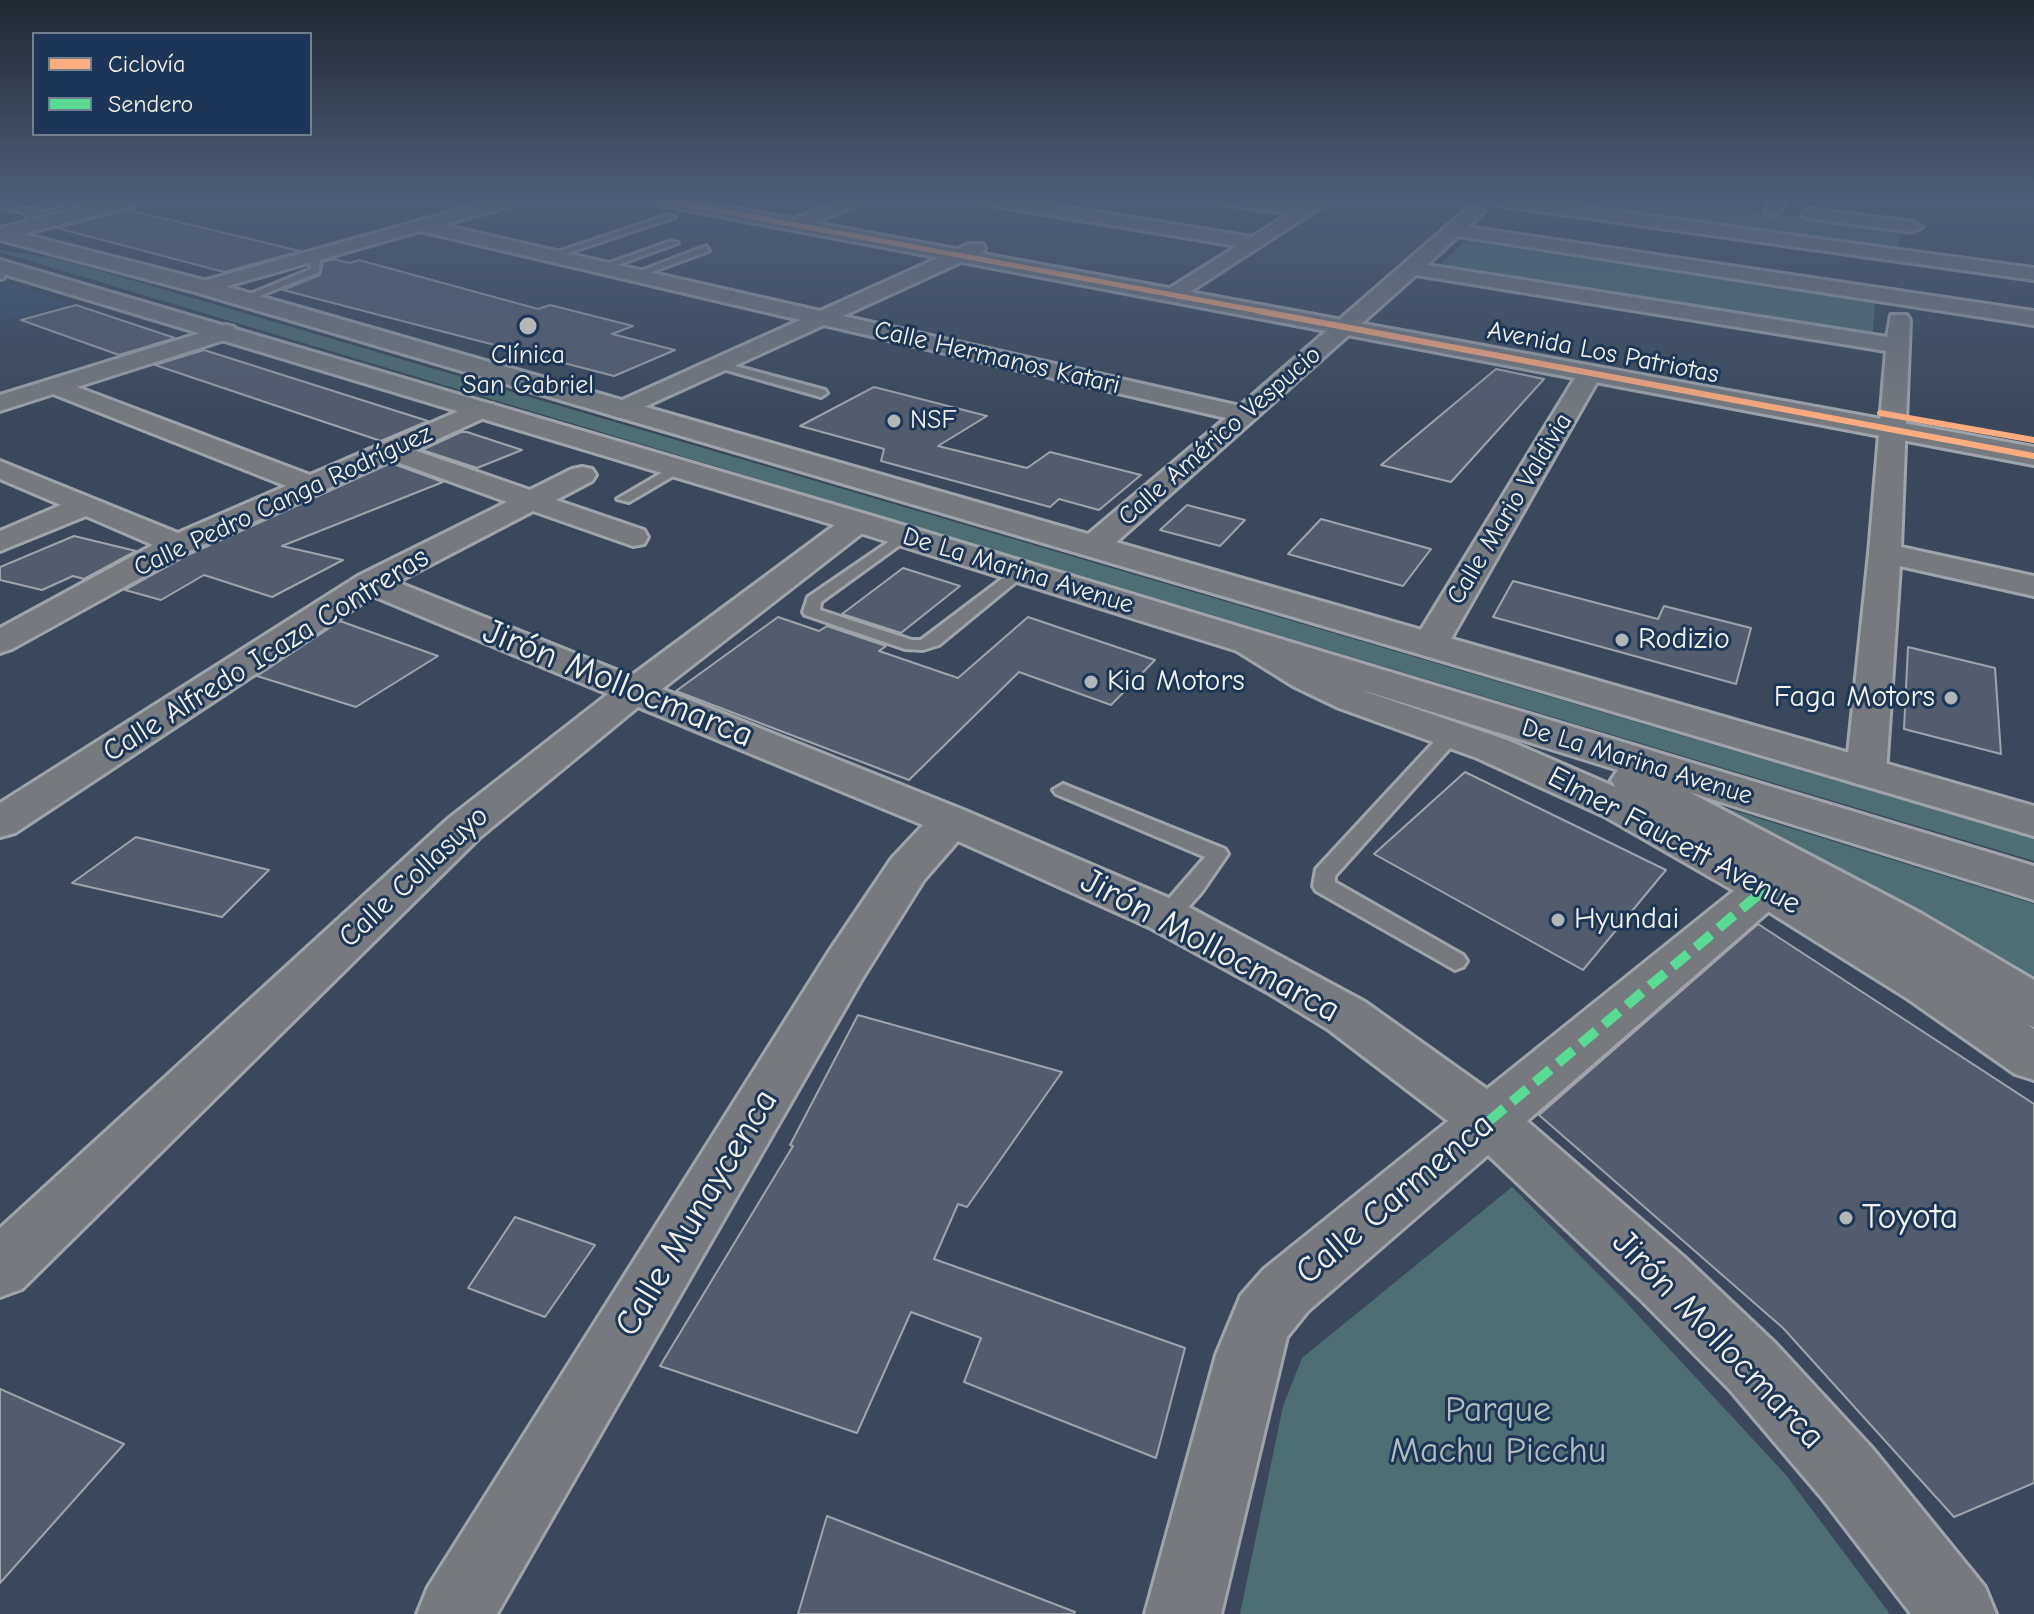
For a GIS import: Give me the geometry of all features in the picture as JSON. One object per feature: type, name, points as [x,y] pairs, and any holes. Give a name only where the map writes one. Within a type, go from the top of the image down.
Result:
[{"type":"main road","name":"De La Marina Avenue","points":[[5,272],[74,287],[484,409],[2034,883]]},
{"type":"main road","name":"De La Marina Avenue","points":[[147,272],[203,287],[240,288],[620,410],[2034,821]]},
{"type":"main road","name":"Avenida Los Patriotas","points":[[1078,272],[1892,422],[2034,456]]},
{"type":"main road","name":"Avenida Los Patriotas","points":[[1352,322],[1590,373],[1892,422],[2034,440]]},
{"type":"main road","name":"Elmer Faucett Avenue","points":[[1250,643],[1307,678],[1353,700],[1492,749],[1620,806],[1767,888],[1926,985],[2034,1058]]},
{"type":"main road","points":[[1546,734],[1905,927],[2034,1006]]},
{"type":"street","points":[[240,288],[277,272]]},
{"type":"street","name":"Calle Hermanos Katari","points":[[624,272],[1245,415]]},
{"type":"street","points":[[620,410],[923,272]]},
{"type":"street","points":[[1180,291],[1209,272]]},
{"type":"street","name":"Calle Américo Vespucio","points":[[1092,547],[1407,272]]},
{"type":"street","points":[[1439,272],[1898,346]]},
{"type":"street","points":[[1732,272],[2034,318]]},
{"type":"street","points":[[1866,773],[1885,553],[1900,298]]},
{"type":"street","points":[[0,403],[226,332]]},
{"type":"street","name":"Calle Mario Valdivia","points":[[1429,646],[1590,373]]},
{"type":"street","points":[[0,384],[26,395]]},
{"type":"street","points":[[53,386],[309,485]]},
{"type":"street","name":"Calle Pedro Canga Rodríguez","points":[[0,642],[178,544],[484,409]]},
{"type":"street","points":[[389,450],[633,537]]},
{"type":"street","points":[[0,469],[178,544]]},
{"type":"street","name":"Calle Alfredo Icaza Contreras","points":[[0,823],[370,583],[582,475]]},
{"type":"street","points":[[0,542],[85,506]]},
{"type":"street","name":"Calle Collasuyo","points":[[0,1268],[464,828],[635,691],[858,522]]},
{"type":"street","points":[[1885,553],[2034,586]]},
{"type":"street","name":"Jirón Mollocmarca","points":[[370,583],[951,821],[1167,916],[1347,1016],[1489,1121],[1651,1268],[1753,1367],[1847,1473],[1958,1614]]},
{"type":"street","name":"Calle Munaycenca","points":[[455,1614],[845,966],[908,869],[951,821]]},
{"type":"street","name":"Calle Carmenca","points":[[1183,1614],[1248,1355],[1263,1317],[1286,1290],[1767,888]]},
{"type":"lane","points":[[240,288],[284,284],[311,272]]},
{"type":"lane","points":[[635,275],[642,272]]},
{"type":"lane","points":[[240,288],[284,284]]},
{"type":"lane","points":[[720,365],[821,393]]},
{"type":"lane","points":[[624,499],[680,468]]},
{"type":"lane","points":[[903,536],[814,600],[811,612],[911,645],[923,645],[933,641],[1020,572]]},
{"type":"lane","points":[[1452,734],[1324,874],[1324,886],[1455,961]]},
{"type":"lane","points":[[1063,790],[1218,854],[1167,916]]},
{"type":"shaded area","points":[[0,280],[71,303],[0,322]]},
{"type":"green space","points":[[68,272],[105,272],[2034,839],[2034,861]]},
{"type":"green space","points":[[1456,272],[1687,272],[1875,302],[1872,341]]},
{"type":"green space","points":[[1710,803],[2034,904],[2034,986]]},
{"type":"green space","name":"Parque Machu Picchu","points":[[1512,1187],[1623,1299],[1786,1475],[1890,1614],[1240,1614],[1283,1406],[1302,1358]]},
{"type":"building","points":[[321,272],[404,272],[538,309],[550,305],[633,326],[612,334],[675,350],[614,376],[283,290]]},
{"type":"building","points":[[76,305],[175,338],[119,355],[21,320]]},
{"type":"building","points":[[204,350],[428,421],[381,441],[155,365]]},
{"type":"building","points":[[1496,369],[1544,379],[1451,482],[1381,465]]},
{"type":"building","points":[[874,387],[987,416],[938,446],[1027,468],[1050,452],[1141,475],[1099,510],[1059,499],[1050,507],[881,461],[884,449],[800,426]]},
{"type":"building","points":[[461,432],[522,450],[477,468],[422,450]]},
{"type":"building","points":[[391,463],[443,482],[282,546],[343,560],[272,597],[204,575],[161,600],[125,590],[190,554]]},
{"type":"building","points":[[1187,505],[1245,520],[1220,546],[1160,530]]},
{"type":"building","points":[[1321,519],[1431,549],[1403,586],[1288,554]]},
{"type":"building","points":[[74,536],[136,551],[84,579],[73,576],[42,590],[0,580],[0,567]]},
{"type":"building","points":[[903,568],[960,586],[901,633],[842,614]]},
{"type":"building","points":[[1513,581],[1658,619],[1664,606],[1751,628],[1736,684],[1493,617]]},
{"type":"building","points":[[778,617],[819,631],[827,626],[886,646],[879,651],[958,678],[1028,617],[1155,660],[1111,705],[1019,672],[909,780],[676,691]]},
{"type":"building","points":[[340,621],[438,656],[356,707],[257,676]]},
{"type":"building","name":"Faga Motors","points":[[1908,647],[1995,668],[2001,754],[1904,729]]},
{"type":"building","name":"Hyundai","points":[[1465,772],[1666,870],[1583,970],[1374,854]]},
{"type":"building","points":[[136,837],[269,870],[222,917],[72,883]]},
{"type":"building","name":"Toyota","points":[[1758,924],[2034,1104],[2034,1483],[1954,1517],[1783,1328],[1539,1115]]},
{"type":"building","points":[[858,1015],[1062,1072],[967,1207],[958,1204],[934,1259],[1185,1348],[1156,1458],[964,1382],[981,1338],[911,1312],[857,1433],[660,1366],[793,1146],[790,1145]]},
{"type":"building","points":[[515,1217],[595,1245],[545,1317],[468,1288]]},
{"type":"building","points":[[0,1389],[124,1444],[0,1583]]},
{"type":"building","points":[[827,1516],[1075,1612],[798,1614]]},
{"type":"marked path","points":[[1489,1121],[1767,888]]},
{"type":"cycle path","points":[[1049,272],[2034,456]]},
{"type":"cycle path","points":[[1880,413],[2034,440]]},
{"type":"place","name":"Clínica San Gabriel","points":[[528,326]]},
{"type":"place","name":"NSF","points":[[894,421]]},
{"type":"place","name":"Rodizio","points":[[1622,640]]},
{"type":"place","name":"Kia Motors","points":[[1091,682]]},
{"type":"place","name":"Faga Motors","points":[[1951,698]]},
{"type":"place","name":"Hyundai","points":[[1558,920]]},
{"type":"place","name":"Toyota","points":[[1846,1218]]}]
